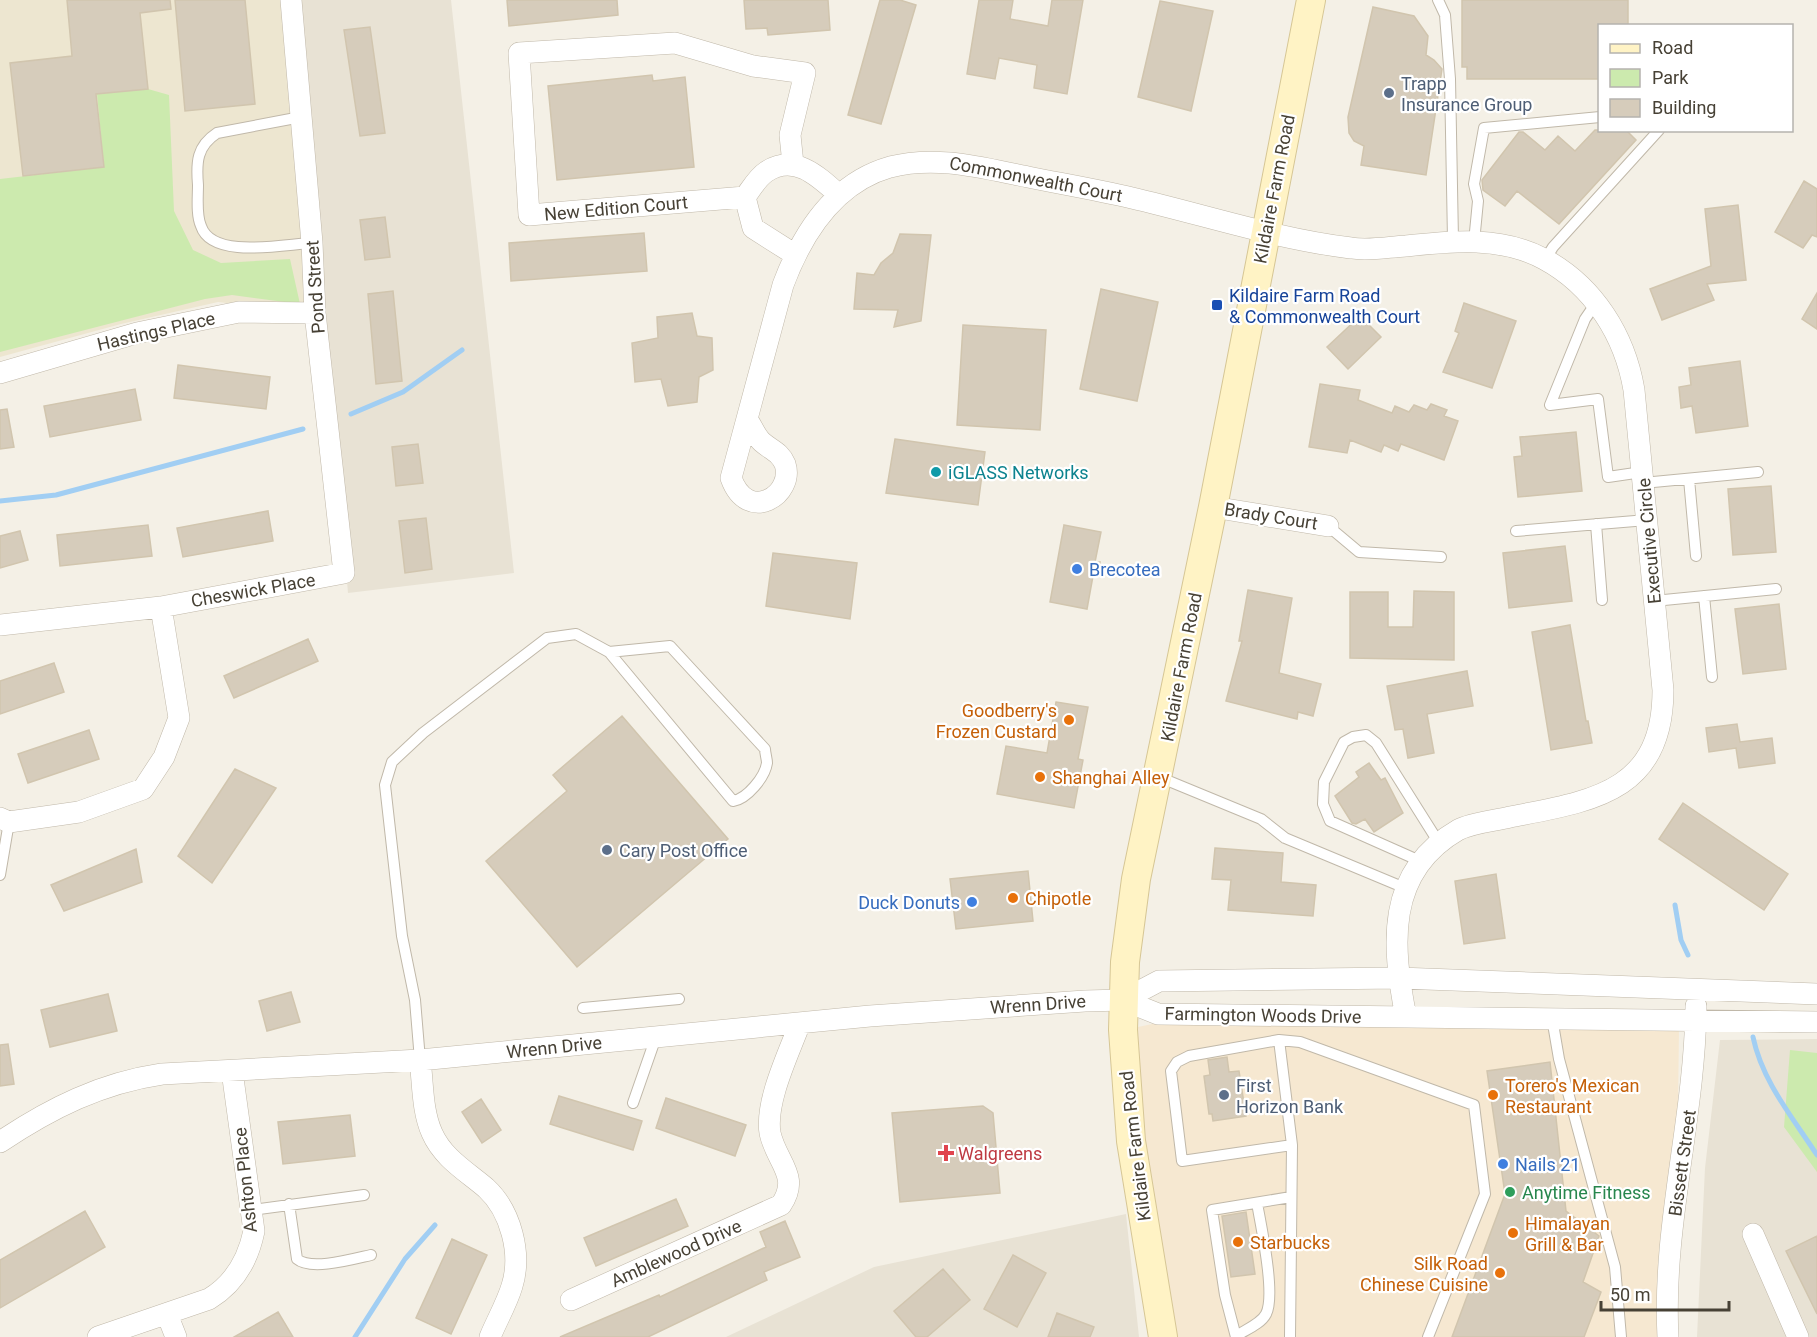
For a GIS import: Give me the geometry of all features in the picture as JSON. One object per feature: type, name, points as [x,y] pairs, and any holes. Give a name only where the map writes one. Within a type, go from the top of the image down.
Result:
[{"type":"main road","name":"Kildaire Farm Road","points":[[1163,1337],[1131,1141],[1123,1000],[1136,879],[1213,507],[1311,0]]},
{"type":"street","name":"Pond Street","points":[[291,0],[312,243],[315,313],[344,573]]},
{"type":"street","name":"New Edition Court","points":[[745,197],[529,215],[519,53],[675,43],[753,66],[805,73],[790,135],[793,164]]},
{"type":"street","name":"Commonwealth Court","points":[[747,418],[783,285],[794,254],[813,224],[839,195],[862,180],[890,168],[947,161],[1130,197],[1265,232]]},
{"type":"street","points":[[794,254],[753,228],[745,197],[764,172],[793,164],[808,169],[839,195]]},
{"type":"street","name":"Executive Circle","points":[[1265,232],[1353,249],[1464,241],[1506,246],[1545,260],[1565,274],[1596,303],[1624,347],[1631,369],[1663,702],[1658,734],[1636,771],[1601,796],[1459,829],[1439,843],[1420,861],[1405,888],[1396,944],[1406,1017]]},
{"type":"street","name":"Hastings Place","points":[[0,373],[137,333],[238,312],[315,313]]},
{"type":"street","name":"Brady Court","points":[[1213,507],[1328,526]]},
{"type":"street","name":"Cheswick Place","points":[[0,625],[161,607],[344,573]]},
{"type":"street","points":[[4,820],[79,812],[143,789],[164,757],[179,718],[161,607]]},
{"type":"street","name":"Farmington Woods Drive","points":[[1123,1000],[1159,981],[1399,978],[1817,994]]},
{"type":"street","name":"Bissett Street","points":[[1668,1337],[1668,1276],[1693,1079],[1697,989]]},
{"type":"street","name":"Wrenn Drive","points":[[0,1142],[39,1116],[74,1099],[130,1079],[420,1060],[800,1023],[1123,1000]]},
{"type":"street","name":"Farmington Woods Drive","points":[[1123,1000],[1158,1014],[1696,1020],[1816,1016]]},
{"type":"street","name":"Amblewood Drive","points":[[571,1300],[781,1205],[790,1192],[789,1180],[770,1133],[773,1097],[800,1023]]},
{"type":"street","points":[[420,1060],[426,1116],[431,1132],[451,1161],[497,1200],[508,1219],[515,1269],[512,1287],[490,1337]]},
{"type":"street","name":"Ashton Place","points":[[98,1337],[209,1299],[233,1281],[251,1245],[254,1231],[232,1071]]},
{"type":"street","points":[[1753,1234],[1798,1337]]},
{"type":"street","points":[[167,1314],[177,1337]]},
{"type":"lane","points":[[1438,0],[1445,15],[1464,241]]},
{"type":"lane","points":[[301,117],[217,133],[199,151],[197,167],[200,225],[206,236],[217,243],[250,248],[312,243]]},
{"type":"lane","points":[[1464,241],[1478,201],[1474,184],[1484,128],[1598,117]]},
{"type":"lane","points":[[1545,260],[1553,247],[1657,132]]},
{"type":"lane","points":[[1596,303],[1585,319],[1550,405],[1598,399],[1608,477],[1689,479],[1758,472]]},
{"type":"lane","points":[[1689,479],[1696,556]]},
{"type":"lane","points":[[1516,531],[1647,520]]},
{"type":"lane","points":[[1596,524],[1602,600]]},
{"type":"lane","points":[[1328,526],[1359,552],[1441,557]]},
{"type":"lane","points":[[1654,601],[1776,589]]},
{"type":"lane","points":[[1704,596],[1712,677]]},
{"type":"lane","points":[[420,1060],[415,1000],[402,936],[385,785],[392,762],[423,733],[547,638],[576,634],[609,652],[733,801],[739,800],[761,780],[767,763],[765,748],[669,646],[609,652]]},
{"type":"lane","points":[[1420,861],[1330,821],[1323,804],[1324,782],[1344,742],[1353,737],[1366,735],[1376,743],[1439,843]]},
{"type":"lane","points":[[1159,776],[1216,798],[1261,819],[1285,838],[1405,888]]},
{"type":"lane","points":[[0,875],[4,820]]},
{"type":"lane","points":[[583,1008],[679,999]]},
{"type":"lane","points":[[1552,1018],[1559,1059],[1615,1267],[1621,1337]]},
{"type":"lane","points":[[633,1103],[656,1037]]},
{"type":"lane","points":[[1279,1040],[1292,1145],[1290,1337]]},
{"type":"lane","points":[[1292,1145],[1182,1161],[1171,1071],[1178,1062],[1189,1056],[1279,1040],[1300,1042],[1474,1105],[1485,1194],[1428,1337]]},
{"type":"lane","points":[[252,1210],[364,1195]]},
{"type":"lane","points":[[1257,1203],[1268,1270],[1268,1305],[1266,1314],[1260,1321],[1236,1336],[1225,1295],[1212,1210],[1292,1197]]},
{"type":"lane","points":[[289,1204],[297,1259],[303,1264],[314,1265],[371,1256]]},
{"type":"shaded area","points":[[0,0],[291,0],[315,313],[218,302],[121,324],[0,357]]},
{"type":"shaded area","points":[[298,0],[451,0],[514,573],[348,593]]},
{"type":"shaded area","points":[[1172,1020],[1679,1028],[1678,1110],[1658,1337],[1165,1337],[1123,1030]]},
{"type":"shaded area","points":[[1817,1039],[1817,1337],[1697,1337],[1705,1168],[1720,1040]]},
{"type":"shaded area","points":[[1126,1214],[1139,1337],[726,1337],[874,1267]]},
{"type":"green space","points":[[148,89],[169,95],[174,211],[193,250],[221,263],[290,259],[300,304],[232,295],[205,299],[0,352],[0,179],[104,167],[97,94]]},
{"type":"green space","points":[[1790,1050],[1817,1053],[1817,1172],[1784,1127]]},
{"type":"building","points":[[67,0],[170,0],[171,9],[140,13],[148,89],[96,94],[104,167],[23,176],[10,63],[72,56]]},
{"type":"building","points":[[175,0],[245,0],[255,104],[185,111]]},
{"type":"building","points":[[507,0],[617,0],[618,15],[509,26]]},
{"type":"building","points":[[744,0],[828,0],[830,30],[768,35],[767,28],[746,29]]},
{"type":"building","points":[[880,0],[900,0],[916,5],[881,124],[848,115]]},
{"type":"building","points":[[979,0],[1013,0],[1010,19],[1048,26],[1052,0],[1083,0],[1067,94],[1034,88],[1037,65],[999,58],[995,79],[967,74]]},
{"type":"building","points":[[1462,0],[1628,0],[1628,24],[1598,24],[1598,79],[1467,79],[1467,67],[1462,67]]},
{"type":"building","points":[[1160,1],[1213,11],[1191,111],[1138,97]]},
{"type":"building","points":[[1373,7],[1414,16],[1428,36],[1426,55],[1442,69],[1426,175],[1361,165],[1364,146],[1354,141],[1349,133],[1348,117]]},
{"type":"building","points":[[370,27],[385,133],[360,136],[344,30]]},
{"type":"building","points":[[652,75],[653,81],[685,77],[694,167],[557,180],[548,86]]},
{"type":"building","points":[[1595,130],[1598,132],[1628,132],[1636,140],[1559,224],[1517,191],[1505,206],[1483,190],[1482,180],[1519,132],[1523,132],[1545,150],[1558,136],[1575,151]]},
{"type":"building","points":[[1804,181],[1817,189],[1817,237],[1812,235],[1803,248],[1775,232]]},
{"type":"building","points":[[1738,205],[1746,280],[1707,284],[1714,300],[1662,320],[1650,289],[1711,266],[1705,209]]},
{"type":"building","points":[[385,217],[390,257],[365,260],[360,220]]},
{"type":"building","points":[[644,233],[647,271],[511,281],[509,243]]},
{"type":"building","points":[[900,234],[931,235],[921,321],[894,327],[898,310],[854,309],[857,273],[874,275],[881,263],[893,253]]},
{"type":"building","points":[[1101,289],[1158,302],[1137,401],[1080,389]]},
{"type":"building","points":[[393,291],[402,381],[376,384],[368,294]]},
{"type":"building","points":[[1817,293],[1817,329],[1802,319]]},
{"type":"building","points":[[1464,303],[1516,321],[1492,388],[1443,372],[1459,333],[1455,331]]},
{"type":"building","points":[[692,313],[697,336],[712,338],[713,370],[699,377],[697,402],[668,406],[661,379],[635,382],[632,343],[658,338],[657,317]]},
{"type":"building","points":[[1360,316],[1381,337],[1348,369],[1327,347]]},
{"type":"building","points":[[963,325],[1046,330],[1040,430],[957,425]]},
{"type":"building","points":[[1740,361],[1748,426],[1696,433],[1692,406],[1681,408],[1679,387],[1691,385],[1689,368]]},
{"type":"building","points":[[178,365],[270,377],[266,409],[174,398]]},
{"type":"building","points":[[1320,384],[1360,390],[1358,400],[1392,413],[1395,406],[1409,412],[1414,405],[1427,410],[1431,404],[1447,410],[1444,416],[1458,421],[1444,460],[1401,444],[1398,451],[1384,445],[1381,452],[1350,440],[1347,453],[1309,447]]},
{"type":"building","points":[[135,389],[141,420],[50,437],[44,406]]},
{"type":"building","points":[[7,409],[14,447],[0,449],[0,410]]},
{"type":"building","points":[[1576,432],[1582,491],[1518,497],[1514,457],[1522,456],[1520,437]]},
{"type":"building","name":"iGLASS Networks","points":[[895,439],[985,452],[978,505],[886,493]]},
{"type":"building","points":[[418,444],[423,483],[396,486],[392,447]]},
{"type":"building","points":[[1771,486],[1776,552],[1733,555],[1728,489]]},
{"type":"building","points":[[268,511],[273,541],[183,557],[177,528]]},
{"type":"building","points":[[426,518],[432,569],[405,573],[399,521]]},
{"type":"building","points":[[148,525],[152,556],[60,566],[57,535]]},
{"type":"building","name":"Brecotea","points":[[1064,525],[1101,532],[1095,562],[1100,562],[1097,577],[1093,576],[1087,609],[1050,602]]},
{"type":"building","points":[[20,531],[28,560],[0,568],[0,536]]},
{"type":"building","points":[[1565,546],[1572,601],[1509,608],[1503,553]]},
{"type":"building","points":[[773,553],[857,563],[850,619],[766,606]]},
{"type":"building","points":[[1248,590],[1292,598],[1279,673],[1321,684],[1313,716],[1298,712],[1297,719],[1226,701],[1242,641],[1239,641]]},
{"type":"building","points":[[1414,591],[1454,592],[1454,660],[1350,658],[1350,592],[1388,592],[1388,627],[1413,627]]},
{"type":"building","points":[[1779,604],[1786,669],[1743,674],[1735,609]]},
{"type":"building","points":[[1570,625],[1586,721],[1588,721],[1592,743],[1551,750],[1532,632]]},
{"type":"building","points":[[308,639],[318,661],[234,698],[224,676]]},
{"type":"building","points":[[54,663],[64,692],[0,714],[0,681]]},
{"type":"building","points":[[1467,671],[1473,706],[1427,714],[1434,753],[1408,758],[1403,729],[1395,730],[1387,686]]},
{"type":"building","name":"Shanghai Alley","points":[[1056,702],[1088,707],[1078,759],[1083,760],[1074,808],[997,794],[1006,746],[1047,753]]},
{"type":"building","name":"Cary Post Office","points":[[622,716],[728,839],[577,967],[486,861],[567,791],[553,775]]},
{"type":"building","points":[[1737,724],[1740,742],[1772,738],[1775,763],[1739,768],[1736,748],[1709,752],[1706,728]]},
{"type":"building","points":[[89,730],[99,759],[28,783],[18,754]]},
{"type":"building","points":[[1369,763],[1381,780],[1385,778],[1403,813],[1374,832],[1365,819],[1356,824],[1352,823],[1335,796],[1359,777],[1356,772]]},
{"type":"building","points":[[235,769],[276,788],[212,883],[178,856]]},
{"type":"building","points":[[1683,803],[1788,874],[1764,910],[1659,839]]},
{"type":"building","points":[[1215,848],[1283,853],[1281,882],[1316,885],[1313,916],[1228,910],[1231,880],[1212,879]]},
{"type":"building","points":[[136,849],[142,882],[64,911],[51,885]]},
{"type":"building","points":[[1028,871],[1033,921],[956,929],[950,879]]},
{"type":"building","points":[[1496,874],[1505,938],[1464,944],[1455,881]]},
{"type":"building","points":[[291,992],[300,1022],[267,1031],[259,1001]]},
{"type":"building","points":[[108,994],[117,1031],[50,1047],[41,1010]]},
{"type":"building","points":[[8,1044],[14,1084],[0,1086],[0,1045]]},
{"type":"building","name":"First Horizon Bank","points":[[1227,1057],[1229,1072],[1239,1071],[1246,1116],[1213,1121],[1212,1114],[1209,1114],[1204,1076],[1210,1075],[1208,1060]]},
{"type":"building","points":[[1550,1062],[1566,1211],[1599,1236],[1583,1282],[1601,1292],[1584,1337],[1452,1337],[1505,1194],[1487,1071]]},
{"type":"building","points":[[559,1096],[642,1121],[633,1150],[550,1124]]},
{"type":"building","points":[[666,1098],[746,1125],[735,1156],[656,1128]]},
{"type":"building","points":[[481,1099],[501,1130],[482,1143],[462,1112]]},
{"type":"building","name":"Walgreens","points":[[983,1106],[993,1113],[1000,1193],[900,1202],[892,1113]]},
{"type":"building","points":[[350,1115],[355,1156],[283,1164],[278,1122]]},
{"type":"building","points":[[676,1199],[688,1226],[596,1266],[584,1238]]},
{"type":"building","points":[[85,1211],[105,1247],[0,1308],[0,1260]]},
{"type":"building","name":"Starbucks","points":[[1246,1212],[1255,1274],[1231,1277],[1222,1216]]},
{"type":"building","points":[[785,1221],[800,1257],[764,1272],[767,1280],[648,1337],[560,1337],[659,1295],[660,1297],[766,1247],[760,1232]]},
{"type":"building","points":[[1817,1236],[1817,1314],[1786,1251]]},
{"type":"building","points":[[452,1239],[487,1255],[451,1334],[416,1318]]},
{"type":"building","points":[[1013,1255],[1046,1273],[1017,1327],[984,1309]]},
{"type":"building","points":[[943,1269],[970,1300],[927,1337],[916,1337],[894,1311]]},
{"type":"building","points":[[278,1312],[293,1337],[234,1337]]},
{"type":"building","points":[[1057,1313],[1094,1327],[1090,1337],[1048,1337]]},
{"type":"waterway","points":[[351,414],[403,392],[462,350]]},
{"type":"waterway","points":[[0,501],[56,495],[303,429]]},
{"type":"waterway","points":[[1675,905],[1681,940],[1688,955]]},
{"type":"waterway","points":[[1753,1037],[1763,1069],[1771,1084],[1817,1155]]},
{"type":"waterway","points":[[355,1337],[405,1259],[435,1225]]},
{"type":"place","name":"Trapp Insurance Group","points":[[1389,93]]},
{"type":"place","name":"Kildaire Farm Road & Commonwealth Court","points":[[1217,305]]},
{"type":"place","name":"iGLASS Networks","points":[[936,472]]},
{"type":"place","name":"Brecotea","points":[[1077,569]]},
{"type":"place","name":"Goodberry's Frozen Custard","points":[[1069,720]]},
{"type":"place","name":"Shanghai Alley","points":[[1040,777]]},
{"type":"place","name":"Cary Post Office","points":[[607,850]]},
{"type":"place","name":"Chipotle","points":[[1013,898]]},
{"type":"place","name":"Duck Donuts","points":[[972,902]]},
{"type":"place","name":"First Horizon Bank","points":[[1224,1095]]},
{"type":"place","name":"Torero's Mexican Restaurant","points":[[1493,1095]]},
{"type":"place","name":"Walgreens","points":[[946,1153]]},
{"type":"place","name":"Nails 21","points":[[1503,1164]]},
{"type":"place","name":"Anytime Fitness","points":[[1510,1192]]},
{"type":"place","name":"Himalayan Grill & Bar","points":[[1513,1233]]},
{"type":"place","name":"Starbucks","points":[[1238,1242]]},
{"type":"place","name":"Silk Road Chinese Cuisine","points":[[1500,1273]]}]
